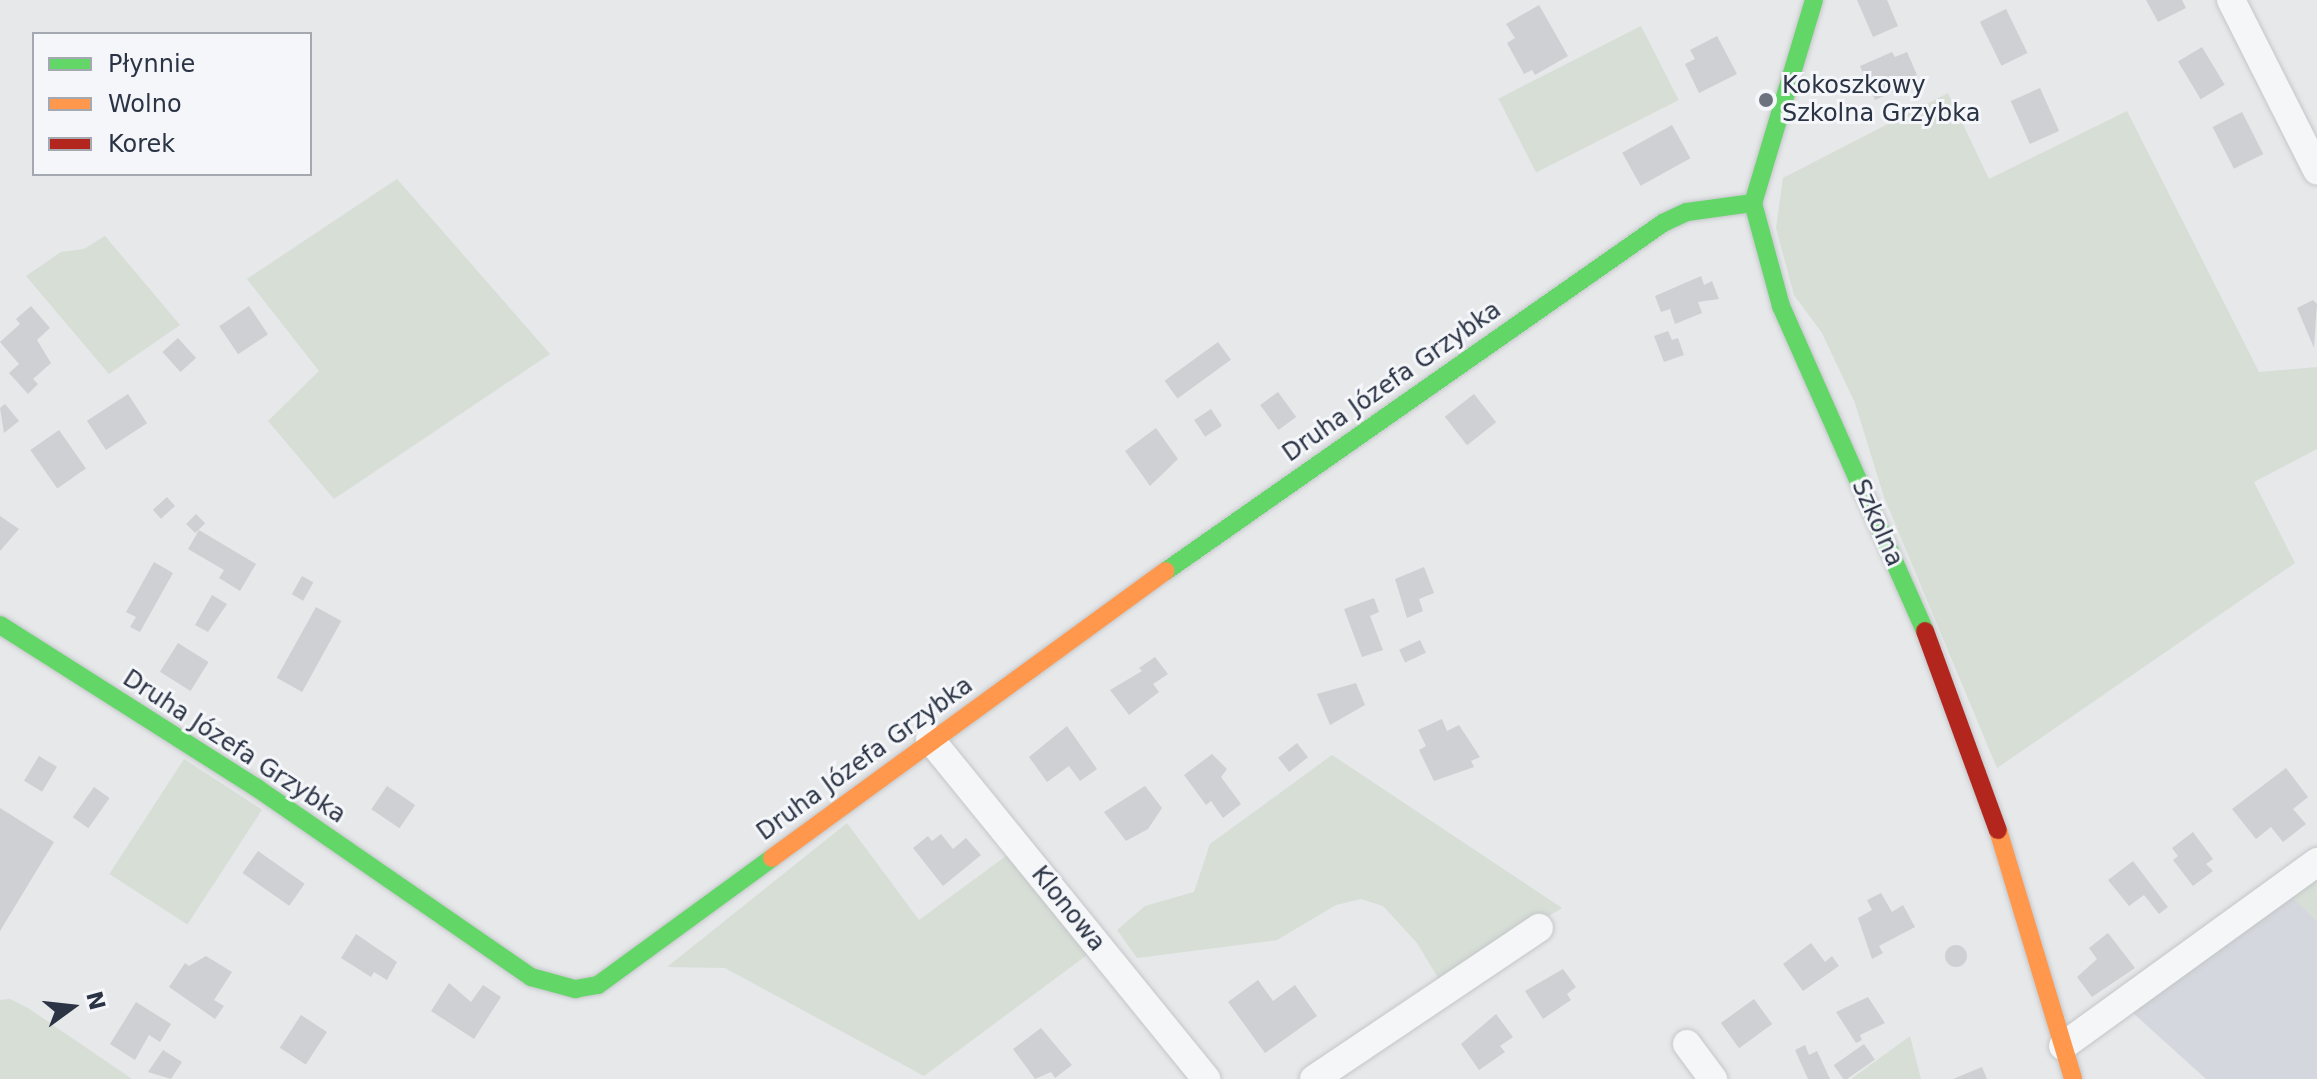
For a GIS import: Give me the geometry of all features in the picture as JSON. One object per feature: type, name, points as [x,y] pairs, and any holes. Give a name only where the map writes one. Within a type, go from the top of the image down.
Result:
[{"type":"street","points":[[1753,203],[1814,0]]},
{"type":"street","points":[[2231,0],[2317,170]]},
{"type":"street","name":"Druha Józefa Grzybka","points":[[0,625],[257,788],[531,977],[575,989],[616,974],[930,739],[1663,223],[1687,212],[1753,203]]},
{"type":"street","name":"Szkolna","points":[[1753,203],[1781,306],[1925,632],[1985,787],[2073,1079]]},
{"type":"street","name":"Klonowa","points":[[930,739],[1206,1079]]},
{"type":"street","points":[[2063,1046],[2317,862]]},
{"type":"street","points":[[1314,1079],[1539,928]]},
{"type":"street","points":[[1687,1044],[1713,1079]]},
{"type":"shaded area","points":[[1641,26],[1679,100],[1536,173],[1498,99]]},
{"type":"shaded area","points":[[1948,93],[1989,179],[2127,111],[2259,372],[2317,367],[2317,449],[2254,482],[2295,563],[1997,768],[1884,497],[1855,403],[1822,333],[1794,295],[1776,228],[1783,178]]},
{"type":"shaded area","points":[[397,179],[550,354],[334,499],[268,421],[319,371],[247,279]]},
{"type":"shaded area","points":[[105,236],[180,325],[109,374],[26,276],[61,252],[84,249]]},
{"type":"shaded area","points":[[1332,755],[1562,908],[1440,981],[1417,943],[1383,906],[1361,899],[1336,905],[1277,940],[1137,958],[1117,930],[1145,906],[1194,892],[1210,844]]},
{"type":"shaded area","points":[[184,759],[262,810],[187,925],[109,874]]},
{"type":"shaded area","points":[[847,823],[919,920],[1010,853],[1091,952],[924,1076],[725,968],[667,967]]},
{"type":"shaded area","points":[[2317,872],[2317,921],[2289,894]]},
{"type":"shaded area","points":[[2289,894],[2317,921],[2317,1079],[2206,1079],[2133,1013]]},
{"type":"shaded area","points":[[10,999],[132,1079],[0,1079],[0,1000]]},
{"type":"shaded area","points":[[1910,1036],[1921,1079],[1851,1079]]},
{"type":"building","points":[[1857,0],[1887,0],[1898,26],[1873,37]]},
{"type":"building","points":[[2146,0],[2182,0],[2186,8],[2158,22]]},
{"type":"building","points":[[1539,5],[1568,56],[1535,75],[1532,70],[1524,74],[1507,43],[1515,38],[1506,24]]},
{"type":"building","points":[[2006,9],[2027,53],[2001,66],[1980,22]]},
{"type":"building","points":[[1717,36],[1737,74],[1699,93],[1685,64],[1695,59],[1690,50]]},
{"type":"building","points":[[2202,47],[2225,85],[2201,99],[2178,61]]},
{"type":"building","points":[[1892,52],[1895,57],[1907,52],[1917,75],[1905,81],[1907,86],[1875,100],[1860,66]]},
{"type":"building","points":[[2040,88],[2059,131],[2030,144],[2011,101]]},
{"type":"building","points":[[2242,112],[2263,154],[2234,169],[2213,127]]},
{"type":"building","points":[[1672,125],[1690,158],[1641,186],[1622,153]]},
{"type":"building","points":[[1701,276],[1704,285],[1712,281],[1719,299],[1698,302],[1702,313],[1675,324],[1670,309],[1661,312],[1655,296]]},
{"type":"building","points":[[2313,300],[2317,304],[2314,348],[2297,308]]},
{"type":"building","points":[[31,306],[50,328],[37,340],[51,363],[33,379],[38,384],[28,394],[9,373],[19,364],[0,342],[20,324],[16,319]]},
{"type":"building","points":[[249,306],[268,334],[238,354],[219,326]]},
{"type":"building","points":[[1668,331],[1672,340],[1678,338],[1684,355],[1664,362],[1654,336]]},
{"type":"building","points":[[178,338],[196,358],[180,372],[162,352]]},
{"type":"building","points":[[1218,342],[1231,360],[1178,399],[1165,381]]},
{"type":"building","points":[[1278,392],[1296,417],[1278,430],[1260,405]]},
{"type":"building","points":[[128,394],[147,423],[106,450],[87,421]]},
{"type":"building","points":[[1474,394],[1496,422],[1467,445],[1445,417]]},
{"type":"building","points":[[5,404],[19,421],[4,433],[0,408]]},
{"type":"building","points":[[1211,409],[1222,426],[1205,437],[1194,420]]},
{"type":"building","points":[[1156,428],[1178,459],[1150,486],[1125,451]]},
{"type":"building","points":[[59,430],[86,469],[57,489],[30,450]]},
{"type":"building","points":[[167,497],[175,506],[161,519],[153,510]]},
{"type":"building","points":[[196,514],[205,523],[195,533],[186,524]]},
{"type":"building","points":[[0,516],[19,529],[0,551]]},
{"type":"building","points":[[199,530],[256,564],[240,591],[219,578],[224,570],[188,549]]},
{"type":"building","points":[[154,562],[173,573],[140,632],[130,627],[136,617],[126,612]]},
{"type":"building","points":[[1424,567],[1434,593],[1419,599],[1423,611],[1407,618],[1395,579]]},
{"type":"building","points":[[302,576],[313,582],[303,601],[292,594]]},
{"type":"building","points":[[212,595],[227,604],[208,632],[195,625]]},
{"type":"building","points":[[1374,598],[1379,612],[1370,616],[1383,650],[1362,657],[1344,609]]},
{"type":"building","points":[[316,607],[341,621],[302,692],[277,678]]},
{"type":"building","points":[[1420,640],[1426,653],[1405,662],[1399,650]]},
{"type":"building","points":[[178,643],[209,662],[191,691],[160,672]]},
{"type":"building","points":[[1155,657],[1168,674],[1153,684],[1159,692],[1129,715],[1110,690],[1142,671],[1139,668]]},
{"type":"building","points":[[1356,683],[1365,705],[1330,725],[1317,694]]},
{"type":"building","points":[[1442,719],[1447,731],[1459,725],[1480,757],[1471,761],[1474,767],[1434,781],[1419,750],[1426,746],[1418,730]]},
{"type":"building","points":[[1067,726],[1097,769],[1080,781],[1069,766],[1047,782],[1029,757]]},
{"type":"building","points":[[1297,743],[1308,757],[1289,772],[1278,758]]},
{"type":"building","points":[[1212,754],[1227,769],[1221,777],[1241,804],[1223,818],[1211,801],[1206,805],[1184,775]]},
{"type":"building","points":[[39,756],[57,767],[42,792],[24,781]]},
{"type":"building","points":[[2286,768],[2308,797],[2293,809],[2306,824],[2283,842],[2271,827],[2256,839],[2232,809]]},
{"type":"building","points":[[387,786],[415,805],[400,828],[371,809]]},
{"type":"building","points":[[1145,786],[1162,808],[1148,829],[1126,841],[1104,812]]},
{"type":"building","points":[[94,787],[110,798],[88,828],[73,817]]},
{"type":"building","points":[[0,808],[54,842],[0,931]]},
{"type":"building","points":[[2193,832],[2213,859],[2206,864],[2213,871],[2193,886],[2173,860],[2178,856],[2172,848]]},
{"type":"building","points":[[941,834],[953,849],[966,838],[981,855],[943,886],[913,848],[928,836],[932,841]]},
{"type":"building","points":[[258,851],[305,884],[289,906],[243,873]]},
{"type":"building","points":[[2133,861],[2168,907],[2159,914],[2144,895],[2129,906],[2108,880]]},
{"type":"building","points":[[1881,893],[1892,912],[1903,905],[1915,927],[1879,946],[1883,953],[1872,959],[1858,918],[1872,910],[1867,900]]},
{"type":"building","points":[[2108,933],[2135,968],[2092,997],[2077,977],[2097,959],[2089,948]]},
{"type":"building","points":[[356,934],[397,962],[387,980],[374,972],[371,977],[341,958]]},
{"type":"building","points":[[1811,943],[1825,962],[1832,956],[1839,966],[1803,991],[1783,964]]},
{"type":"building","points":[[1952,945],[1960,945],[1967,956],[1960,967],[1952,967],[1945,960],[1945,952]]},
{"type":"building","points":[[206,956],[232,972],[214,1000],[224,1006],[215,1019],[169,987],[185,963],[189,966]]},
{"type":"building","points":[[1563,969],[1576,987],[1567,994],[1571,1000],[1543,1019],[1525,991]]},
{"type":"building","points":[[1258,980],[1273,1001],[1295,985],[1317,1016],[1265,1053],[1228,1002]]},
{"type":"building","points":[[449,983],[471,1002],[483,985],[501,997],[474,1039],[431,1011]]},
{"type":"building","points":[[1868,997],[1885,1023],[1860,1035],[1862,1040],[1856,1043],[1836,1012]]},
{"type":"building","points":[[1754,999],[1772,1024],[1739,1048],[1721,1023]]},
{"type":"building","points":[[136,1002],[171,1024],[160,1042],[149,1035],[135,1060],[110,1044]]},
{"type":"building","points":[[1496,1014],[1513,1037],[1500,1046],[1505,1052],[1479,1070],[1461,1044]]},
{"type":"building","points":[[301,1015],[327,1032],[306,1065],[280,1048]]},
{"type":"building","points":[[1041,1028],[1072,1065],[1055,1078],[1051,1072],[1035,1079],[1013,1049]]},
{"type":"building","points":[[1864,1044],[1875,1060],[1847,1079],[1843,1079],[1834,1065]]},
{"type":"building","points":[[1805,1045],[1809,1055],[1817,1051],[1830,1079],[1808,1079],[1795,1050]]},
{"type":"building","points":[[163,1050],[182,1062],[171,1079],[148,1072]]},
{"type":"building","points":[[1982,1067],[1987,1079],[1953,1079]]},
{"type":"traffic: fast","points":[[1814,0],[1753,203],[1781,306],[1925,631]]},
{"type":"traffic: fast","points":[[1166,571],[1663,223],[1687,212],[1753,203]]},
{"type":"traffic: fast","points":[[0,625],[257,788],[531,977],[575,989],[598,985],[772,858]]},
{"type":"traffic: slow","points":[[772,858],[1166,571]]},
{"type":"traffic: slow","points":[[1998,830],[2073,1079]]},
{"type":"traffic: jam","points":[[1925,631],[1998,830]]},
{"type":"place","name":"Kokoszkowy Szkolna Grzybka","points":[[1766,100]]}]
